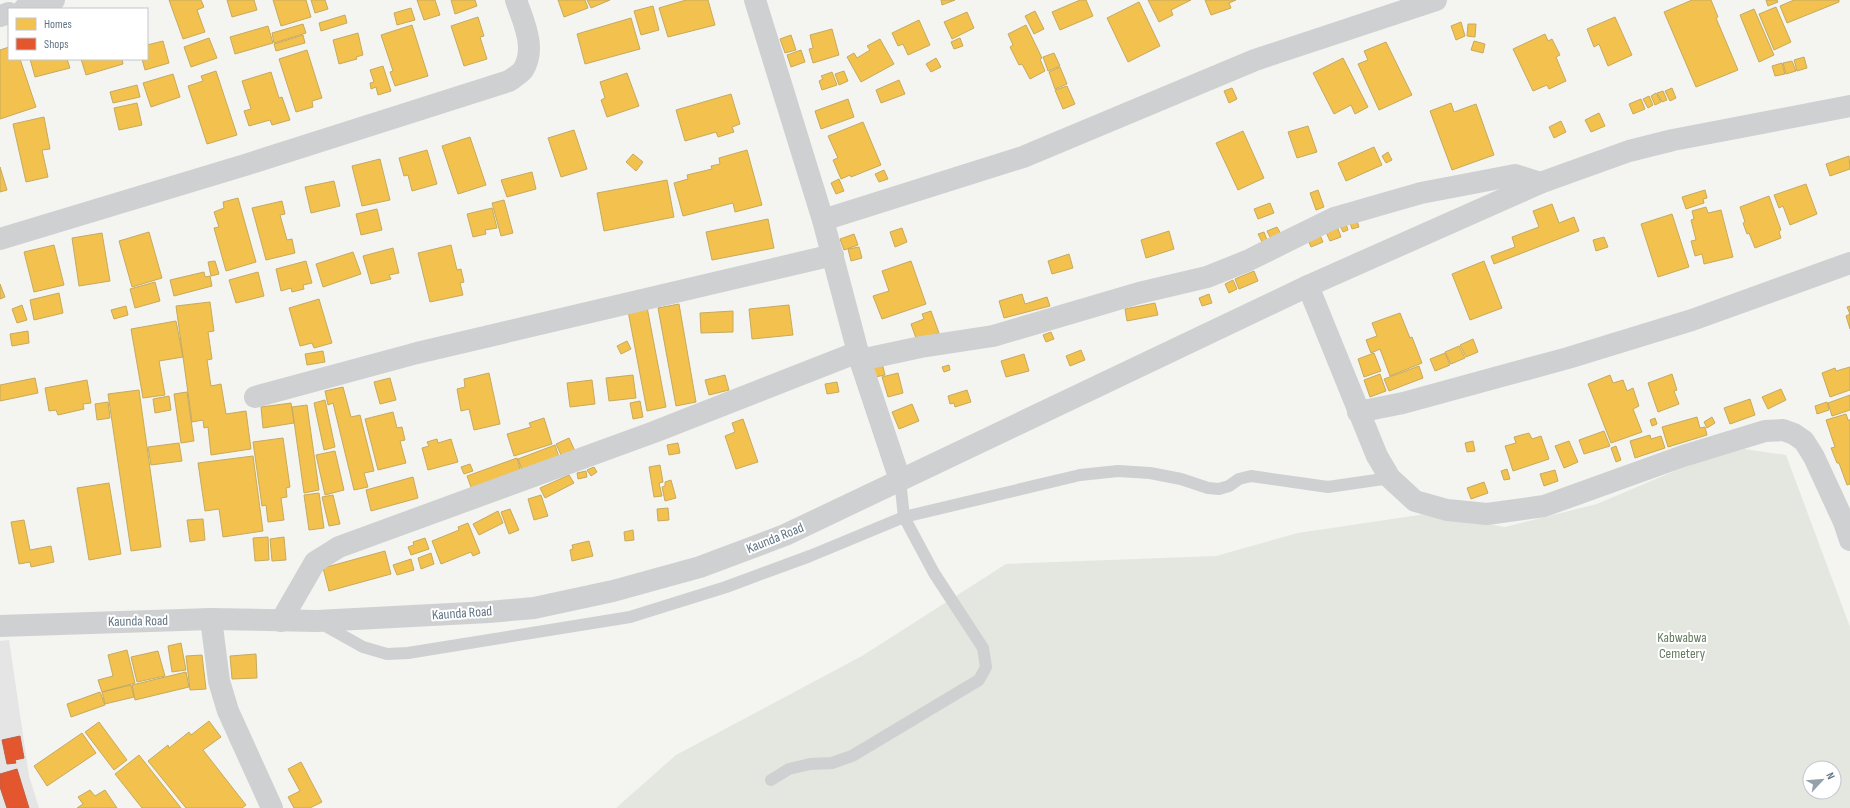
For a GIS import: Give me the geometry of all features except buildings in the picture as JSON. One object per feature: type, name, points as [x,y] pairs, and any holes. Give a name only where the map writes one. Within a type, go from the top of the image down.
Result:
[{"type":"street","points":[[27,8],[54,0]]},
{"type":"street","points":[[0,239],[245,165],[509,81],[523,70],[529,53],[528,36],[516,0]]},
{"type":"street","points":[[755,0],[823,220],[859,356],[900,480]]},
{"type":"street","points":[[823,220],[1024,157],[1255,60],[1436,0]]},
{"type":"street","name":"Kaunda Road","points":[[0,626],[211,619],[317,621],[489,612],[534,608],[613,591],[700,567],[785,535],[1308,286],[1540,183],[1629,151],[1673,140],[1850,106]]},
{"type":"street","points":[[281,621],[315,562],[339,547],[859,356],[993,336],[1139,292],[1207,277],[1247,262],[1334,218],[1421,194],[1515,175],[1540,183]]},
{"type":"street","points":[[256,397],[417,353],[833,255]]},
{"type":"street","points":[[1358,412],[1403,403],[1568,358],[1692,320],[1850,263]]},
{"type":"street","points":[[1308,286],[1377,456],[1390,478],[1415,500],[1447,510],[1487,514],[1544,506],[1683,456],[1765,431],[1783,430],[1794,434],[1804,441],[1814,457],[1848,528]]},
{"type":"street","points":[[211,619],[219,681],[228,711],[272,808]]},
{"type":"lane","points":[[317,621],[363,646],[387,654],[408,653],[630,617],[726,587],[810,556],[904,517],[1080,475],[1118,471],[1150,473],[1181,479],[1208,488],[1219,489],[1229,486],[1239,479],[1251,476],[1328,486],[1390,478]]},
{"type":"lane","points":[[771,780],[789,770],[810,764],[832,762],[852,756],[979,680],[986,667],[984,648],[934,573],[904,517],[900,480]]},
{"type":"shaded area","points":[[9,640],[29,776],[39,808],[0,808],[0,641]]},
{"type":"green space","name":"Kabwabwa Cemetery","points":[[1731,447],[1786,455],[1850,627],[1850,808],[616,808],[676,755],[862,656],[1006,564],[1216,556],[1298,533],[1426,514],[1505,527],[1597,504]]}]
